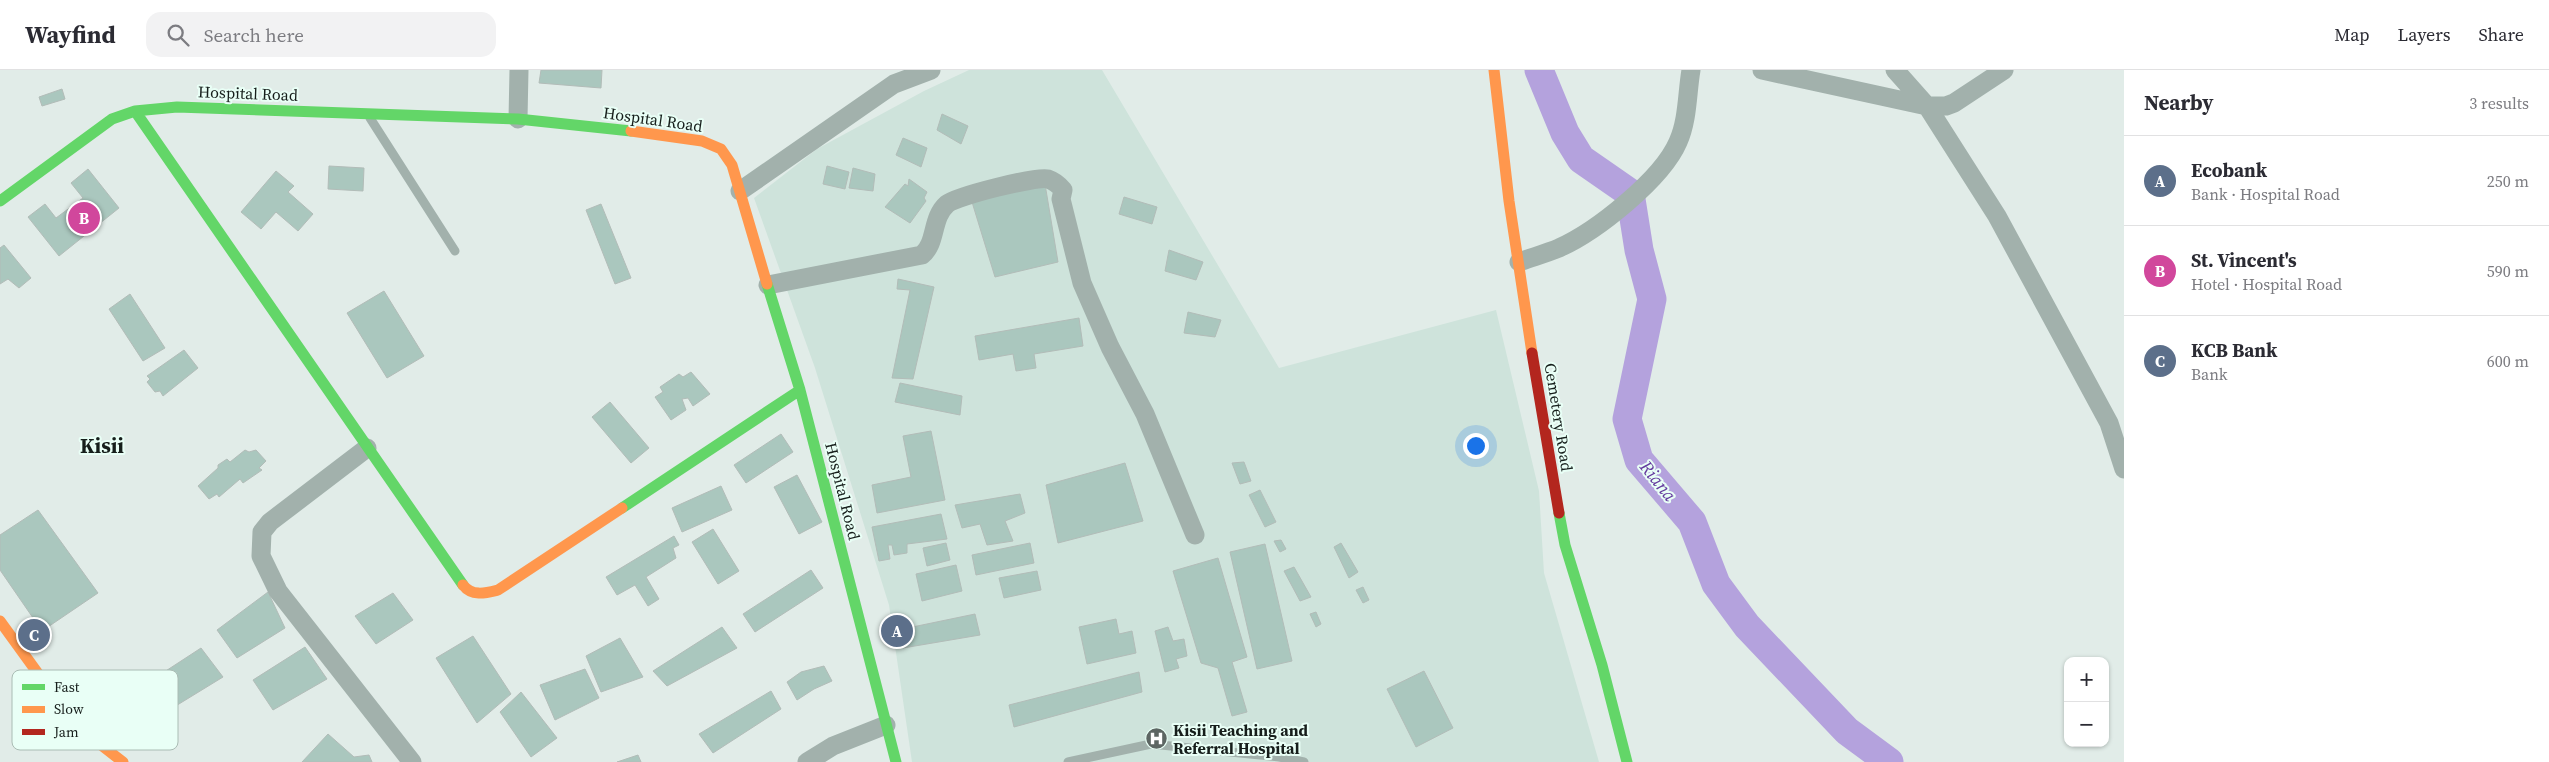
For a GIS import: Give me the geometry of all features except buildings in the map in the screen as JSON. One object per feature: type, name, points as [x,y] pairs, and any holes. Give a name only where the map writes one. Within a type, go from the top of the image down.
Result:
[{"type":"main road","name":"Cemetery Road","points":[[1494,70],[1509,202],[1520,262],[1550,472],[1565,545],[1602,665],[1627,762]]},
{"type":"main road","name":"Hospital Road","points":[[0,201],[112,119],[135,111],[177,107],[518,119],[702,141],[720,149],[732,165],[740,190],[744,212],[800,390],[896,762]]},
{"type":"main road","points":[[135,111],[458,579],[466,588],[479,594],[498,590],[800,390]]},
{"type":"main road","points":[[0,622],[35,670]]},
{"type":"main road","points":[[108,750],[123,762]]},
{"type":"street","points":[[518,119],[519,70]]},
{"type":"street","points":[[740,190],[899,77],[931,70]]},
{"type":"street","points":[[1520,262],[1560,248],[1597,226],[1640,190],[1668,161],[1679,140],[1687,108],[1691,70]]},
{"type":"street","points":[[1762,70],[1927,106],[1946,106],[1954,103],[2004,70]]},
{"type":"street","points":[[1895,70],[1927,106],[1998,216],[2110,423],[2124,469]]},
{"type":"street","points":[[768,285],[922,255],[929,250],[939,214],[948,203],[972,193],[1046,178],[1058,184],[1063,190],[1061,198],[1082,283],[1110,347],[1145,414],[1195,535]]},
{"type":"street","points":[[367,448],[270,522],[262,532],[262,556],[278,592],[412,762]]},
{"type":"street","points":[[807,762],[833,746],[886,724]]},
{"type":"lane","points":[[367,114],[455,252]]},
{"type":"lane","points":[[1068,762],[1151,744],[1280,757],[1304,762]]},
{"type":"shaded area","points":[[969,70],[1102,70],[1279,368],[1496,310],[1539,491],[1544,573],[1599,762],[912,762],[889,605],[815,368],[754,198],[817,149],[924,91]]},
{"type":"waterway","name":"Riana","points":[[1539,70],[1565,133],[1581,159],[1630,193],[1639,250],[1652,299],[1627,419],[1639,460],[1692,522],[1716,584],[1747,626],[1847,731],[1889,762]]},
{"type":"traffic: fast","points":[[0,201],[112,119],[135,111],[177,107],[518,119],[631,131]]},
{"type":"traffic: fast","points":[[135,111],[463,585]]},
{"type":"traffic: fast","points":[[767,284],[800,390],[896,762]]},
{"type":"traffic: fast","points":[[622,508],[800,390]]},
{"type":"traffic: fast","points":[[1559,513],[1565,545],[1602,665],[1627,762]]},
{"type":"traffic: slow","points":[[1494,70],[1509,201],[1532,353]]},
{"type":"traffic: slow","points":[[631,131],[702,141],[721,149],[732,165],[767,284]]},
{"type":"traffic: slow","points":[[463,585],[475,593],[498,590],[622,508]]},
{"type":"traffic: slow","points":[[0,621],[35,670]]},
{"type":"traffic: slow","points":[[108,750],[123,762]]},
{"type":"traffic: jam","points":[[1532,353],[1559,513]]},
{"type":"place","name":"St. Vincent's","points":[[84,218]]},
{"type":"place","name":"Ecobank","points":[[897,631]]},
{"type":"place","name":"KCB Bank","points":[[34,635]]},
{"type":"place","name":"Kisii Teaching and Referral Hospital","points":[[1157,739]]},
{"type":"district","name":"Kisii","points":[[102,446]]}]
